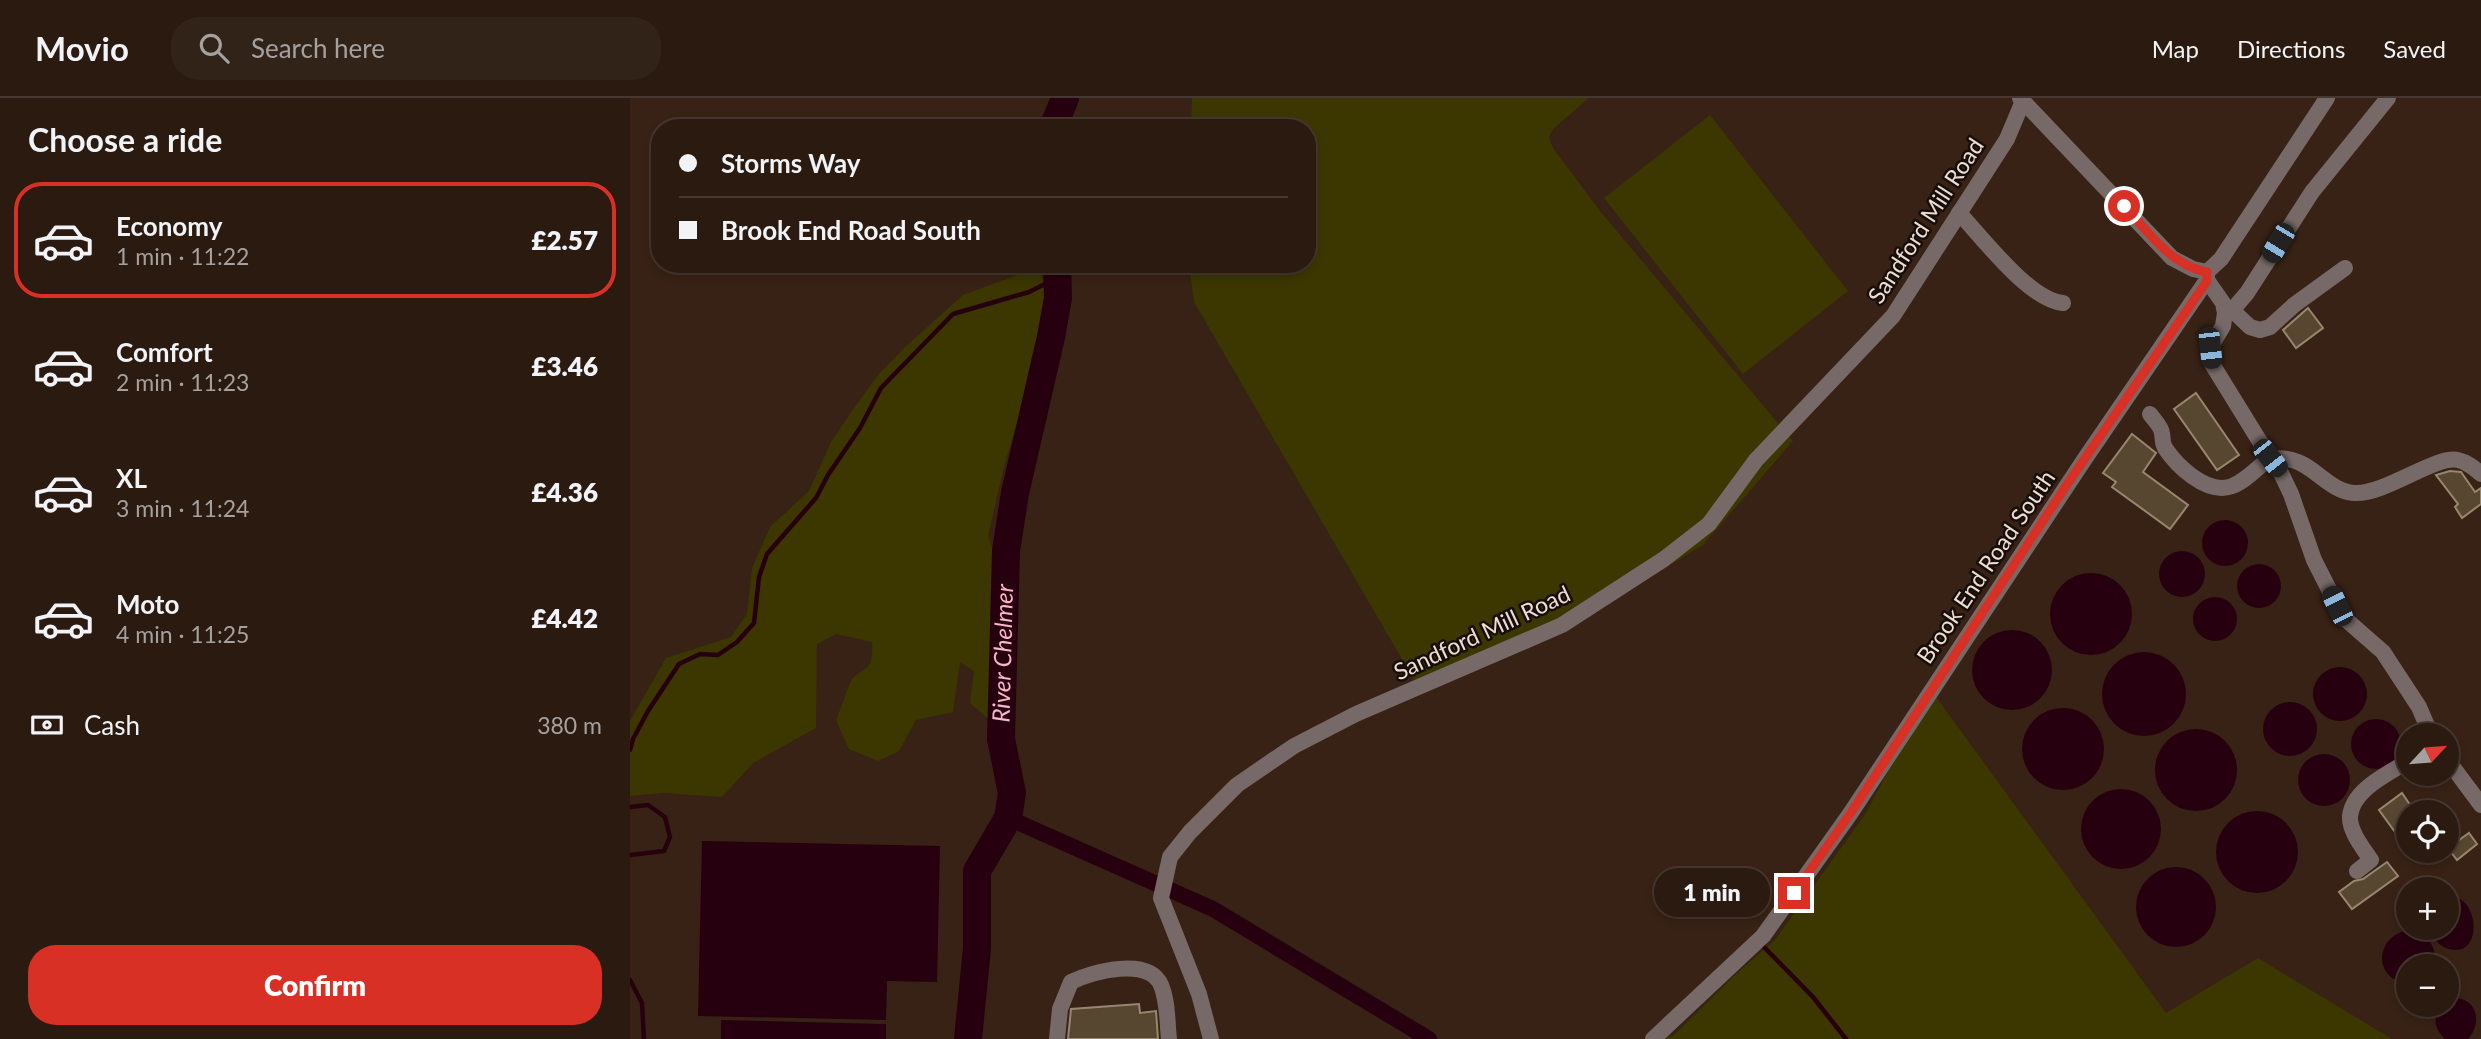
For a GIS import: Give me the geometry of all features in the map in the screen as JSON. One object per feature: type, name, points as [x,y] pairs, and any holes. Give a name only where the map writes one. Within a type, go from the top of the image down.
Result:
[{"type":"street","name":"Brook End Road South","points":[[1653,1039],[1763,936],[1850,814],[2327,98]]},
{"type":"street","points":[[2388,98],[2312,191],[2247,293],[2228,311],[2210,348],[2212,364],[2281,473],[2315,560],[2343,617],[2383,652],[2419,707],[2426,723]]},
{"type":"street","points":[[2021,99],[2172,257],[2207,276],[2228,311],[2250,327],[2260,330],[2270,327],[2294,305],[2345,268]]},
{"type":"street","name":"Sandford Mill Road","points":[[1211,1039],[1196,984],[1161,898],[1170,857],[1190,832],[1237,785],[1294,746],[1356,714],[1562,625],[1664,559],[1709,524],[1756,460],[1894,316],[2007,138],[2021,99]]},
{"type":"street","points":[[1959,213],[2031,288],[2054,302],[2063,303]]},
{"type":"street","points":[[2150,414],[2162,430],[2163,445],[2180,467],[2197,481],[2220,487],[2229,487],[2270,458],[2294,460],[2338,488],[2354,493],[2375,490],[2438,463],[2455,459],[2470,465],[2481,474]]},
{"type":"street","points":[[2357,871],[2371,860],[2356,837],[2350,817],[2354,805],[2364,790],[2396,769]]},
{"type":"street","points":[[2459,775],[2480,802]]},
{"type":"street","points":[[1057,1039],[1060,1009],[1071,982],[1091,973],[1123,969],[1144,970],[1160,982],[1165,999],[1169,1039]]},
{"type":"shaded area","points":[[1192,98],[1589,98],[1553,129],[1549,137],[1553,148],[1600,211],[1793,441],[1703,545],[1565,629],[1420,690],[1194,302],[1190,273],[1316,273],[1316,119],[1191,119]]},
{"type":"shaded area","points":[[1710,115],[1848,291],[1743,374],[1604,198]]},
{"type":"shaded area","points":[[1023,273],[1041,273],[1051,310],[1005,463],[988,536],[994,554],[997,593],[994,633],[997,706],[987,718],[970,703],[974,671],[960,662],[953,712],[916,720],[899,751],[878,761],[849,749],[836,720],[850,683],[869,665],[872,642],[836,634],[817,644],[816,728],[753,763],[722,797],[663,793],[630,796],[630,721],[666,658],[731,637],[747,614],[752,568],[770,527],[809,491],[831,442],[878,375],[963,295]]},
{"type":"shaded area","points":[[2225,520],[2241,527],[2248,543],[2241,559],[2225,566],[2209,559],[2202,543],[2209,527]]},
{"type":"shaded area","points":[[2182,551],[2191,552],[2198,558],[2204,565],[2204,583],[2198,590],[2191,596],[2182,597],[2173,596],[2166,590],[2160,583],[2159,574],[2160,565],[2166,558],[2173,552]]},
{"type":"shaded area","points":[[2259,564],[2275,570],[2281,586],[2275,602],[2259,608],[2243,602],[2237,586],[2243,570]]},
{"type":"shaded area","points":[[2083,573],[2099,573],[2114,580],[2125,591],[2132,606],[2129,630],[2120,643],[2099,655],[2083,655],[2068,648],[2057,637],[2050,622],[2050,606],[2057,591],[2068,580]]},
{"type":"shaded area","points":[[2215,597],[2230,604],[2237,619],[2230,634],[2215,641],[2200,634],[2193,619],[2200,604]]},
{"type":"shaded area","points":[[2012,630],[2027,633],[2040,642],[2049,655],[2052,670],[2049,685],[2040,698],[2027,707],[2012,710],[1997,707],[1984,698],[1975,685],[1972,670],[1975,655],[1984,642],[1997,633]]},
{"type":"shaded area","points":[[2144,652],[2160,655],[2174,664],[2183,678],[2186,694],[2183,710],[2174,724],[2160,733],[2144,736],[2128,733],[2114,724],[2105,710],[2102,694],[2105,678],[2114,664],[2128,655]]},
{"type":"shaded area","points":[[2340,667],[2359,675],[2367,694],[2359,713],[2340,721],[2321,713],[2313,694],[2321,675]]},
{"type":"shaded area","points":[[1931,690],[2166,1013],[2258,958],[2392,1039],[1646,1039],[1654,1029],[1672,1037],[1775,940],[1866,813]]},
{"type":"shaded area","points":[[2290,702],[2309,710],[2317,729],[2309,748],[2290,756],[2271,748],[2263,729],[2271,710]]},
{"type":"shaded area","points":[[2063,708],[2079,711],[2092,720],[2101,733],[2104,749],[2101,765],[2092,778],[2079,787],[2063,790],[2047,787],[2034,778],[2025,765],[2022,749],[2025,733],[2034,720],[2047,711]]},
{"type":"shaded area","points":[[2376,719],[2394,726],[2394,762],[2376,769],[2358,762],[2351,744],[2358,726]]},
{"type":"shaded area","points":[[2196,729],[2212,732],[2225,741],[2234,754],[2237,770],[2234,786],[2225,799],[2212,808],[2196,811],[2180,808],[2167,799],[2158,786],[2155,770],[2158,754],[2167,741],[2180,732]]},
{"type":"shaded area","points":[[2324,754],[2334,756],[2342,762],[2348,770],[2348,790],[2342,798],[2334,804],[2324,806],[2314,804],[2306,798],[2300,790],[2298,780],[2300,770],[2306,762],[2314,756]]},
{"type":"shaded area","points":[[2113,789],[2129,789],[2150,800],[2161,821],[2161,837],[2150,858],[2129,869],[2113,869],[2099,863],[2087,851],[2081,837],[2081,821],[2087,807],[2099,795]]},
{"type":"shaded area","points":[[2249,811],[2265,811],[2280,818],[2291,829],[2298,844],[2295,868],[2286,881],[2265,893],[2249,893],[2234,886],[2223,875],[2216,860],[2216,844],[2223,829],[2234,818]]},
{"type":"shaded area","points":[[702,841],[940,846],[937,982],[887,981],[886,1020],[698,1016]]},
{"type":"shaded area","points":[[2176,867],[2191,870],[2204,879],[2213,892],[2216,907],[2213,922],[2204,935],[2191,944],[2176,947],[2161,944],[2148,935],[2139,922],[2136,907],[2139,892],[2148,879],[2161,870]]},
{"type":"shaded area","points":[[2459,899],[2471,912],[2471,941],[2457,950],[2437,940],[2459,940]]},
{"type":"shaded area","points":[[2396,935],[2396,940],[2428,940],[2434,954],[2396,954],[2396,980],[2388,974],[2382,958],[2389,941]]},
{"type":"shaded area","points":[[2459,998],[2474,1009],[2476,1021],[2468,1039],[2445,1039],[2437,1027],[2436,1018],[2459,1017]]},
{"type":"shaded area","points":[[721,1020],[886,1024],[886,1039],[721,1039]]},
{"type":"building","points":[[2308,308],[2323,328],[2296,348],[2283,330]]},
{"type":"building","points":[[2196,393],[2239,455],[2217,470],[2174,409]]},
{"type":"building","points":[[2132,434],[2156,453],[2143,472],[2188,505],[2170,529],[2112,487],[2116,482],[2103,473]]},
{"type":"building","points":[[2450,471],[2461,472],[2475,492],[2481,488],[2481,504],[2462,518],[2455,507],[2458,504],[2436,475]]},
{"type":"building","points":[[2402,793],[2407,800],[2396,800],[2396,833],[2379,810]]},
{"type":"building","points":[[2469,833],[2477,844],[2459,858],[2459,840]]},
{"type":"building","points":[[2387,862],[2398,876],[2352,909],[2339,892],[2354,881],[2363,879]]},
{"type":"building","points":[[1139,1004],[1140,1013],[1156,1011],[1158,1039],[1068,1039],[1071,1009]]},
{"type":"waterway","name":"River Chelmer","points":[[1057,119],[1065,98]]},
{"type":"waterway","name":"River Chelmer","points":[[968,1039],[977,948],[977,871],[1008,818],[1012,793],[1001,739],[1006,551],[1015,493],[1051,337],[1058,298],[1057,273]]},
{"type":"waterway","points":[[630,750],[648,711],[679,664],[700,654],[718,655],[737,642],[754,623],[759,577],[767,554],[816,498],[860,428],[881,388],[953,314],[1029,292],[1059,277]]},
{"type":"waterway","points":[[630,807],[648,805],[665,817],[670,837],[664,851],[630,855]]},
{"type":"waterway","points":[[1008,818],[1213,909],[1429,1039]]},
{"type":"waterway","points":[[1763,946],[1813,997],[1846,1039]]},
{"type":"waterway","points":[[630,980],[642,1003],[644,1039]]},
{"type":"route","points":[[1794,893],[1850,814],[2068,483],[2207,281],[2207,272],[2193,269],[2172,257],[2124,206]]}]
